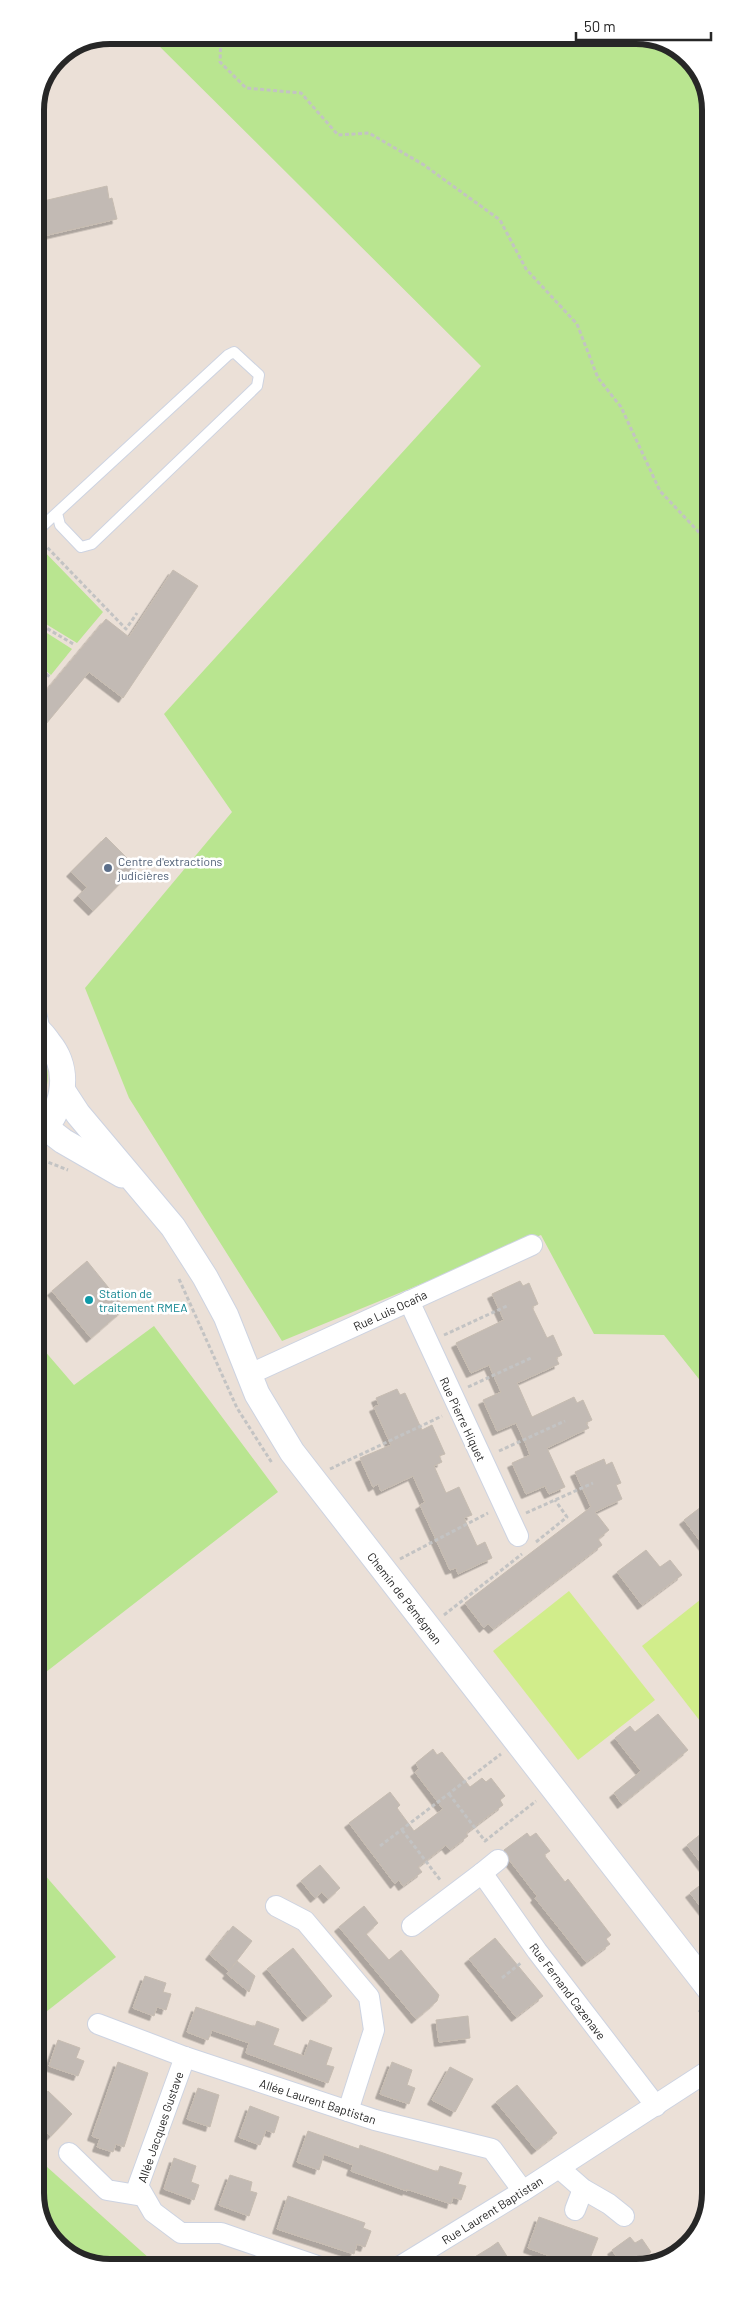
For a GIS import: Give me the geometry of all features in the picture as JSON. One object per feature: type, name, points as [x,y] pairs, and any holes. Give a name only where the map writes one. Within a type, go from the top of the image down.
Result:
[{"type":"street","points":[[44,1034],[54,1048],[62,1069],[63,1091],[57,1111],[44,1128]]},
{"type":"street","name":"Chemin de Pémégnan","points":[[63,1091],[78,1114],[172,1227],[205,1277],[226,1316],[248,1375],[273,1424],[382,1569],[702,1979]]},
{"type":"street","name":"Chemin de Pémégnan","points":[[44,1133],[64,1141],[137,1183]]},
{"type":"street","name":"Rue Luis Ocaña","points":[[248,1375],[532,1245]]},
{"type":"street","name":"Rue Pierre Hiquet","points":[[409,1302],[451,1403],[516,1533]]},
{"type":"street","points":[[412,1926],[498,1860]]},
{"type":"street","name":"Rue Fernand Cazenave","points":[[482,1873],[536,1951],[656,2106]]},
{"type":"street","points":[[276,1906],[305,1921],[369,1997],[374,2030],[348,2111]]},
{"type":"street","name":"Allée Laurent Baptistan","points":[[98,2024],[185,2057],[375,2120],[492,2149],[523,2191]]},
{"type":"street","name":"Allée Jacques Gustave","points":[[185,2057],[138,2186],[152,2212],[181,2233],[221,2233],[297,2259]]},
{"type":"street","name":"Rue Laurent Baptistan","points":[[412,2259],[523,2191],[702,2075]]},
{"type":"street","name":"Allée Jacques Gustave","points":[[69,2153],[107,2190],[144,2196]]},
{"type":"street","points":[[559,2168],[583,2189],[609,2204],[624,2216]]},
{"type":"street","points":[[575,2210],[583,2189]]},
{"type":"lane","points":[[44,525],[228,355],[234,352],[259,375],[257,386],[92,544],[81,547],[60,525],[57,513]]},
{"type":"path","points":[[221,44],[220,62],[246,88],[301,93],[338,135],[369,132],[424,165],[500,220],[526,270],[577,324],[598,378],[621,407],[660,491],[702,536]]},
{"type":"path","points":[[44,545],[126,629],[137,613]]},
{"type":"path","points":[[44,627],[75,645]]},
{"type":"path","points":[[44,672],[50,677]]},
{"type":"path","points":[[427,1342],[509,1305]]},
{"type":"path","points":[[312,1478],[531,1358]]},
{"type":"path","points":[[499,1451],[565,1421]]},
{"type":"path","points":[[428,1628],[516,1533],[555,1500],[593,1483]]},
{"type":"path","points":[[382,1569],[516,1533],[568,1516],[555,1500]]},
{"type":"path","points":[[380,1846],[501,1754]]},
{"type":"path","points":[[449,1794],[485,1841],[536,1800]]},
{"type":"path","points":[[402,1830],[452,1896]]},
{"type":"path","points":[[502,1978],[536,1951]]},
{"type":"green space","points":[[157,44],[641,44],[662,49],[676,57],[686,66],[695,80],[702,101],[702,1383],[664,1335],[594,1334],[541,1235],[282,1341],[129,1098],[85,988],[232,812],[164,714],[481,366]]},
{"type":"green space","points":[[44,551],[103,612],[77,643],[44,623]]},
{"type":"green space","points":[[44,631],[72,649],[51,675],[44,669]]},
{"type":"green space","points":[[44,1058],[48,1071],[44,1097]]},
{"type":"green space","points":[[154,1326],[278,1492],[44,1674],[44,1350],[74,1385]]},
{"type":"green space","points":[[569,1591],[655,1700],[578,1760],[493,1651]]},
{"type":"green space","points":[[702,1598],[702,1724],[642,1646]]},
{"type":"green space","points":[[44,1874],[116,1957],[44,2014]]},
{"type":"green space","points":[[44,2164],[150,2259],[97,2258],[84,2254],[66,2243],[55,2230],[46,2210],[44,2202]]},
{"type":"building","points":[[107,186],[109,199],[112,198],[117,219],[44,236],[44,201]]},
{"type":"building","points":[[173,570],[198,586],[123,698],[89,672],[44,726],[44,693],[106,619],[129,637]]},
{"type":"building","points":[[106,837],[136,867],[93,911],[78,896],[87,887],[71,872]]},
{"type":"building","name":"Station de traitement RMEA","points":[[87,1261],[125,1308],[91,1338],[52,1291]]},
{"type":"building","points":[[520,1281],[523,1286],[529,1283],[538,1304],[532,1307],[547,1338],[553,1335],[562,1355],[556,1358],[559,1364],[517,1383],[532,1417],[574,1397],[577,1403],[583,1400],[592,1420],[586,1423],[589,1428],[547,1448],[565,1487],[549,1494],[545,1486],[526,1494],[512,1463],[530,1455],[525,1442],[516,1423],[497,1431],[483,1400],[501,1392],[489,1365],[471,1373],[456,1343],[504,1320],[492,1294]]},
{"type":"building","points":[[397,1389],[400,1395],[405,1393],[422,1430],[432,1425],[445,1454],[439,1456],[442,1462],[434,1466],[446,1493],[459,1487],[472,1515],[464,1518],[477,1546],[485,1542],[492,1558],[458,1574],[456,1568],[450,1570],[420,1505],[425,1502],[413,1476],[381,1491],[378,1484],[373,1487],[360,1458],[391,1445],[374,1407],[379,1405],[376,1398]]},
{"type":"building","points":[[604,1459],[606,1465],[612,1462],[621,1483],[616,1485],[622,1499],[595,1512],[609,1530],[598,1539],[602,1545],[493,1629],[488,1624],[484,1628],[465,1603],[591,1507],[575,1472]]},
{"type":"building","points":[[702,1506],[702,1544],[684,1520]]},
{"type":"building","points":[[646,1550],[660,1567],[670,1560],[682,1575],[642,1605],[617,1572]]},
{"type":"building","points":[[658,1714],[688,1750],[622,1804],[614,1793],[641,1771],[615,1738],[630,1726],[635,1732]]},
{"type":"building","points":[[433,1749],[437,1755],[442,1752],[470,1787],[482,1778],[486,1782],[491,1778],[505,1796],[500,1800],[503,1805],[466,1833],[468,1836],[450,1850],[446,1845],[418,1867],[422,1872],[403,1886],[399,1880],[395,1884],[349,1823],[390,1792],[400,1805],[397,1808],[414,1831],[443,1809],[415,1772],[419,1769],[416,1763]]},
{"type":"building","points":[[527,1833],[530,1837],[536,1833],[550,1851],[544,1855],[565,1882],[568,1879],[611,1935],[606,1939],[610,1944],[586,1962],[535,1898],[537,1896],[510,1861],[504,1850]]},
{"type":"building","points":[[702,1833],[702,1864],[687,1845]]},
{"type":"building","points":[[320,1865],[340,1888],[328,1899],[322,1892],[315,1898],[301,1881]]},
{"type":"building","points":[[702,1884],[702,1908],[690,1893]]},
{"type":"building","points":[[364,1906],[378,1923],[366,1934],[389,1960],[401,1950],[439,1995],[437,2001],[416,2019],[339,1927]]},
{"type":"building","points":[[233,1926],[252,1941],[229,1971],[210,1955]]},
{"type":"building","points":[[495,1938],[543,1996],[516,2017],[469,1959]]},
{"type":"building","points":[[293,1948],[332,1996],[307,2017],[267,1969]]},
{"type":"building","points":[[237,1961],[255,1976],[249,1992],[227,1974]]},
{"type":"building","points":[[145,1976],[166,1983],[163,1992],[171,1994],[166,2010],[157,2007],[154,2016],[133,2008]]},
{"type":"building","points":[[196,2007],[255,2027],[257,2021],[279,2029],[273,2045],[304,2056],[310,2040],[332,2048],[326,2065],[334,2067],[328,2083],[246,2053],[249,2043],[212,2030],[208,2040],[187,2032]]},
{"type":"building","points":[[468,2016],[470,2038],[439,2042],[436,2020]]},
{"type":"building","points":[[58,2040],[80,2048],[76,2058],[84,2061],[78,2076],[49,2066]]},
{"type":"building","points":[[118,2062],[148,2073],[124,2147],[116,2144],[113,2152],[97,2147],[100,2139],[92,2136]]},
{"type":"building","points":[[392,2062],[412,2070],[407,2085],[415,2088],[409,2104],[380,2094]]},
{"type":"building","points":[[450,2067],[473,2079],[455,2112],[432,2100]]},
{"type":"building","points":[[517,2085],[557,2133],[536,2150],[496,2102]]},
{"type":"building","points":[[198,2088],[219,2095],[210,2127],[187,2119]]},
{"type":"building","points":[[48,2091],[72,2114],[51,2136],[44,2130],[44,2095]]},
{"type":"building","points":[[250,2106],[279,2117],[274,2133],[266,2130],[260,2145],[239,2137]]},
{"type":"building","points":[[308,2131],[359,2149],[360,2145],[438,2172],[440,2166],[462,2173],[458,2184],[466,2186],[461,2200],[453,2197],[451,2204],[406,2189],[407,2191],[351,2171],[353,2165],[324,2154],[319,2170],[297,2162]]},
{"type":"building","points":[[174,2158],[196,2166],[191,2182],[199,2185],[194,2200],[164,2189]]},
{"type":"building","points":[[230,2175],[252,2182],[250,2191],[257,2193],[249,2216],[219,2205]]},
{"type":"building","points":[[288,2196],[365,2223],[363,2228],[371,2231],[365,2247],[357,2244],[354,2254],[277,2229]]},
{"type":"building","points":[[539,2217],[598,2238],[590,2259],[558,2259],[528,2248]]},
{"type":"building","points":[[630,2237],[635,2243],[642,2239],[651,2252],[645,2259],[618,2259],[612,2250]]},
{"type":"building","points":[[498,2242],[509,2259],[471,2259]]},
{"type":"place","name":"Centre d'extractions judicières","points":[[108,868]]},
{"type":"place","name":"Station de traitement RMEA","points":[[89,1300]]}]
